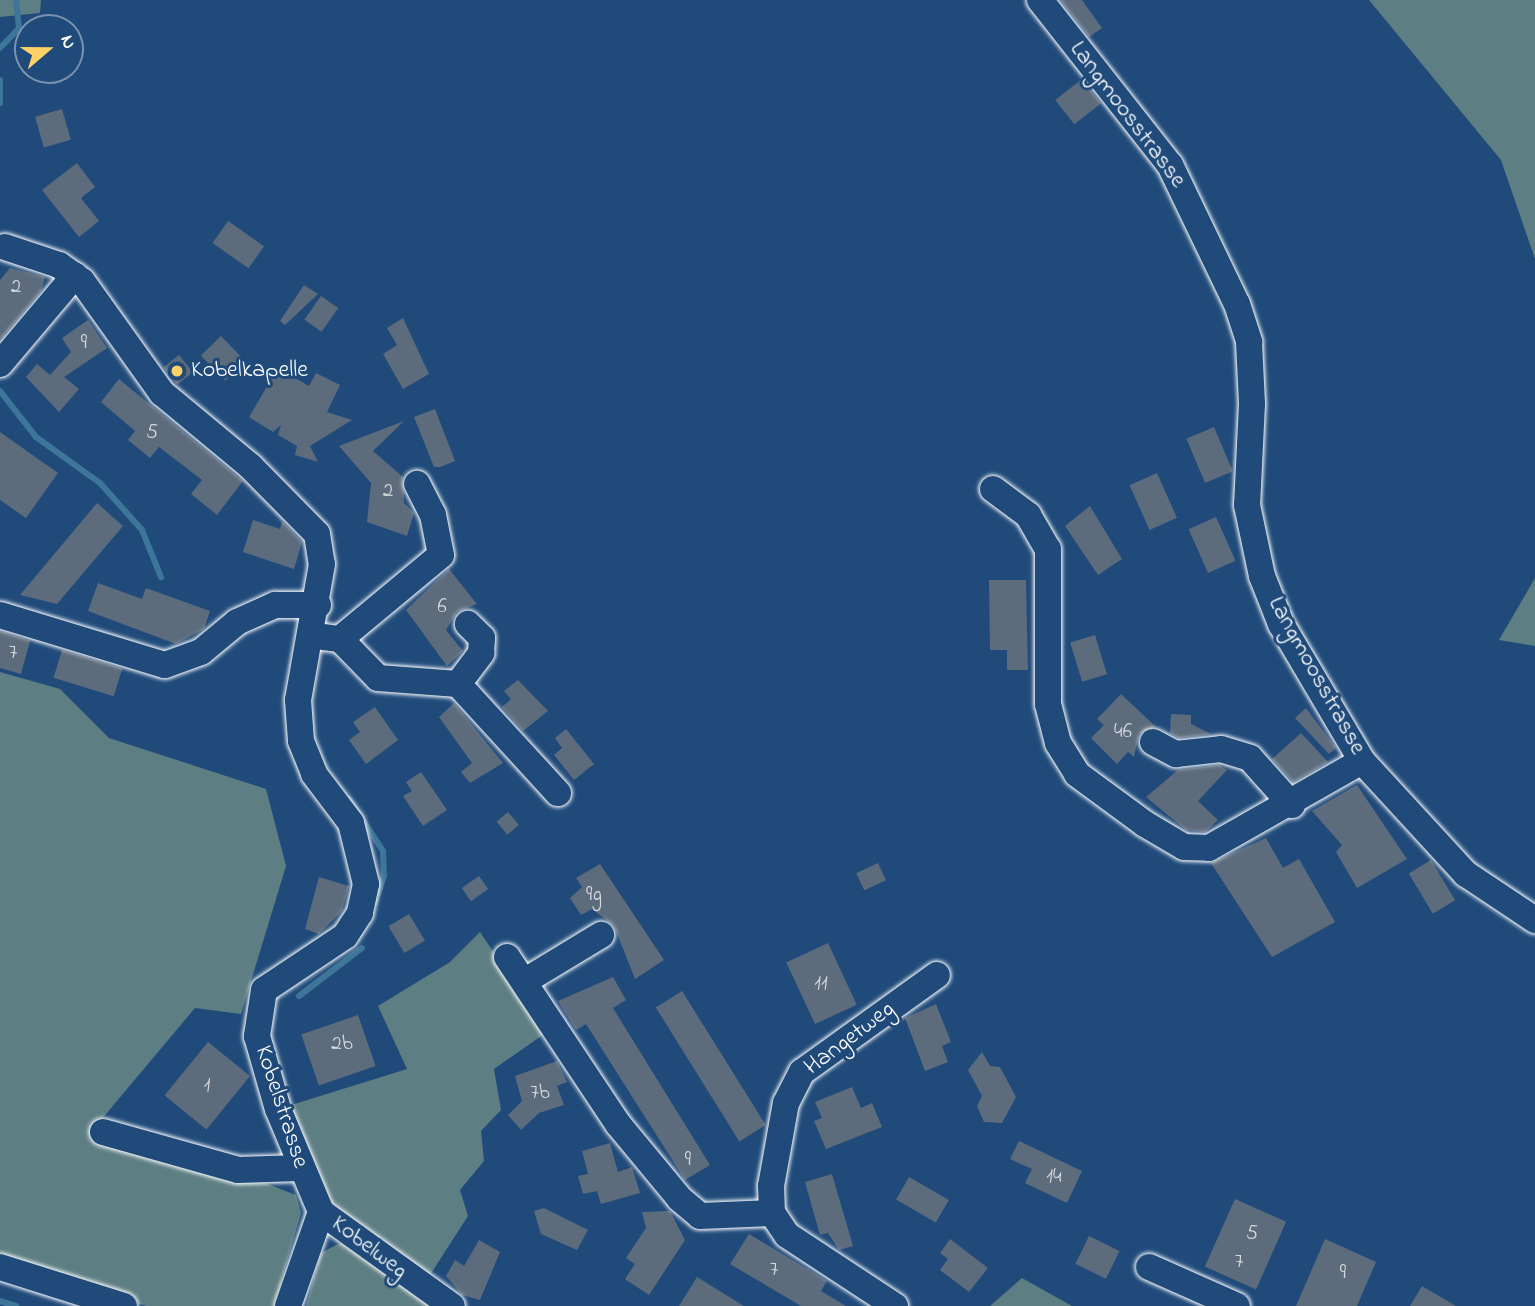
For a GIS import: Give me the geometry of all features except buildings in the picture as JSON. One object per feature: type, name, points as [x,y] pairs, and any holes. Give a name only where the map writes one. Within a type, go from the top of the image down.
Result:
[{"type":"street","name":"Langmoosstrasse","points":[[1040,0],[1170,165],[1237,304],[1249,342],[1251,392],[1247,505],[1262,576],[1281,624],[1362,761],[1466,874],[1535,920]]},
{"type":"street","points":[[0,364],[75,275],[5,247]]},
{"type":"street","name":"Kobelstrasse","points":[[75,275],[162,393],[250,466],[317,534],[318,605],[327,638],[298,700],[301,741],[314,774],[351,823],[366,884],[360,913],[345,936],[284,972],[264,990],[258,1009],[266,1073],[300,1168],[321,1212]]},
{"type":"street","points":[[417,484],[433,515],[441,555],[327,638],[379,678],[458,684],[558,793]]},
{"type":"street","points":[[993,489],[1028,515],[1048,549],[1048,704],[1058,743],[1077,774],[1184,847],[1209,848],[1292,805],[1362,761]]},
{"type":"street","points":[[0,615],[165,665],[201,652],[237,622],[275,605],[318,605]]},
{"type":"street","points":[[458,684],[481,653],[482,638],[468,624]]},
{"type":"street","points":[[1153,742],[1176,754],[1221,749],[1250,758],[1292,805]]},
{"type":"street","points":[[525,981],[601,935]]},
{"type":"street","points":[[506,957],[525,981],[618,1124],[680,1199],[700,1216],[772,1213],[787,1235],[895,1306]]},
{"type":"street","name":"Hangetweg","points":[[772,1213],[784,1113],[802,1072],[937,975]]},
{"type":"street","points":[[103,1132],[238,1170],[300,1168]]},
{"type":"street","points":[[288,1306],[321,1212]]},
{"type":"street","name":"Kobelweg","points":[[321,1212],[452,1306]]},
{"type":"street","points":[[0,1267],[124,1306]]},
{"type":"street","points":[[1149,1267],[1237,1306]]},
{"type":"green space","points":[[0,0],[41,0],[40,13],[0,17]]},
{"type":"green space","points":[[1369,0],[1535,0],[1535,259],[1501,160]]},
{"type":"green space","points":[[1535,578],[1535,646],[1499,640]]},
{"type":"green space","points":[[0,672],[60,689],[109,738],[266,789],[286,866],[241,1014],[195,1008],[101,1120],[296,1195],[301,1213],[274,1306],[146,1306],[0,1260]]},
{"type":"green space","points":[[480,932],[547,1032],[494,1069],[501,1110],[481,1131],[484,1161],[460,1190],[468,1216],[428,1278],[346,1219],[317,1183],[288,1106],[407,1069],[378,1006],[450,962]]},
{"type":"green space","points":[[340,1243],[438,1306],[306,1306],[321,1253]]},
{"type":"green space","points":[[1022,1278],[1072,1306],[990,1306]]},
{"type":"waterway","points":[[0,48],[19,28],[16,0]]},
{"type":"waterway","points":[[0,80],[0,103]]},
{"type":"waterway","points":[[0,391],[36,437],[100,483],[142,530],[161,577]]},
{"type":"waterway","points":[[349,799],[383,851],[384,876],[375,902]]},
{"type":"waterway","points":[[299,996],[362,948]]},
{"type":"waterway","points":[[0,1301],[16,1306]]},
{"type":"place","name":"Kobelkapelle","points":[[177,371]]}]
